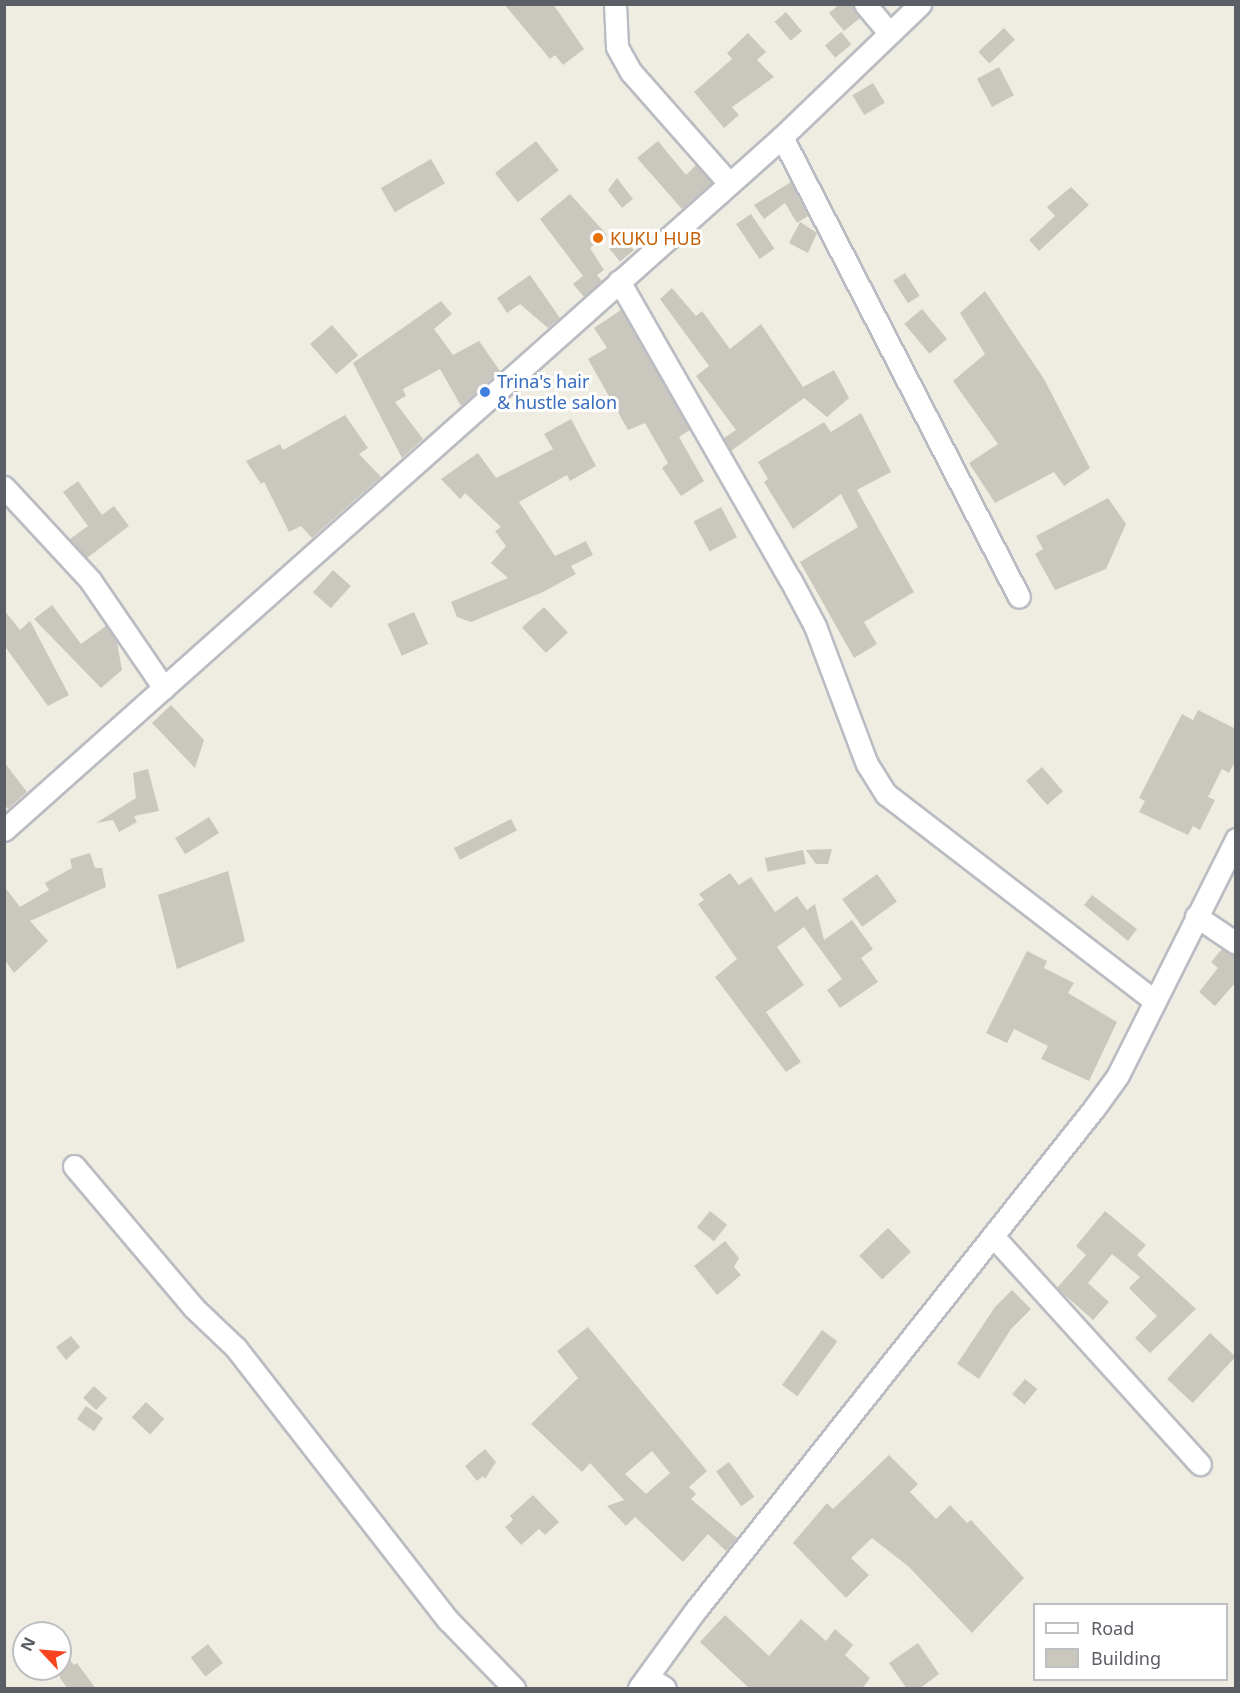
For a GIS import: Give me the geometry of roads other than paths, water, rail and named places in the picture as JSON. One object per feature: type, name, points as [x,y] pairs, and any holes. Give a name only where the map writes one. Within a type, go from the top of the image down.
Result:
[{"type":"street","points":[[615,4],[617,47],[631,72],[728,182]]},
{"type":"street","points":[[865,4],[889,33]]},
{"type":"street","points":[[4,830],[728,182],[782,137],[920,4]]},
{"type":"street","points":[[782,137],[1019,597]]},
{"type":"street","points":[[619,281],[815,626],[867,764],[886,794],[1155,1001]]},
{"type":"street","points":[[4,487],[90,580],[164,688]]},
{"type":"street","points":[[651,1685],[702,1602],[1118,1075],[1236,839]]},
{"type":"street","points":[[1196,916],[1236,943]]},
{"type":"street","points":[[74,1166],[194,1308],[236,1348],[448,1620],[514,1689]]},
{"type":"street","points":[[993,1236],[1200,1464]]},
{"type":"place","name":"KUKU HUB","points":[[598,238]]},
{"type":"place","name":"Trina's hair & hustle salon","points":[[485,392]]}]
